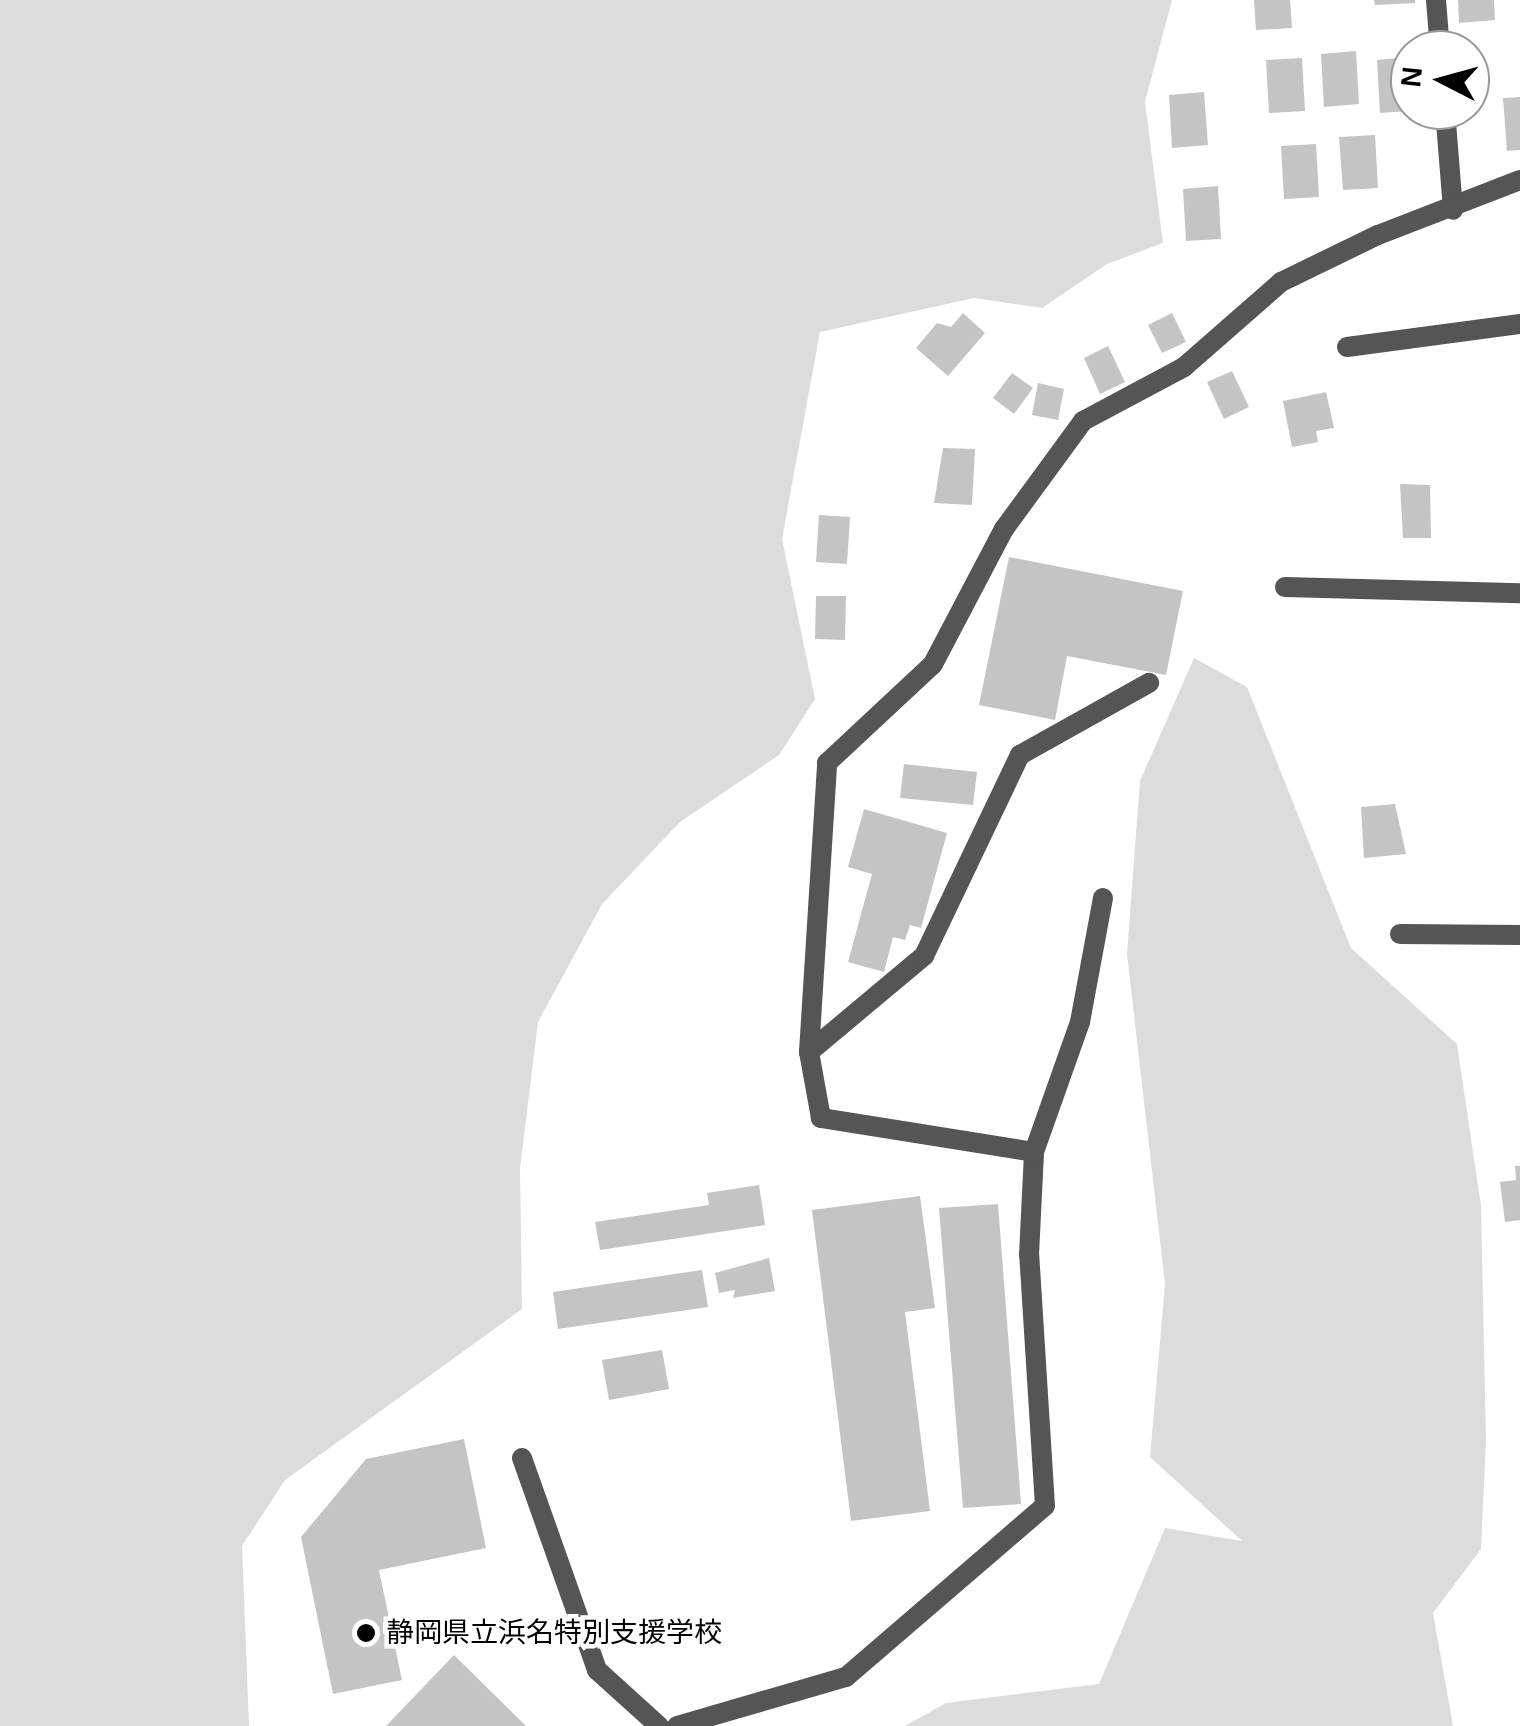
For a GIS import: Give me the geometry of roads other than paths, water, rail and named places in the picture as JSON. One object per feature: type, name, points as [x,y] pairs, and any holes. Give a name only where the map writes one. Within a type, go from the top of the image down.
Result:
[{"type":"street","points":[[1436,0],[1438,30]]},
{"type":"street","points":[[1447,130],[1453,210]]},
{"type":"street","points":[[1034,1152],[821,1118],[809,1052],[827,763],[933,664],[1044,466],[1083,421],[1184,367],[1282,282],[1378,235],[1453,210],[1520,180]]},
{"type":"street","points":[[1348,347],[1520,324]]},
{"type":"street","points":[[1285,587],[1520,592]]},
{"type":"street","points":[[809,1052],[924,956],[1020,756],[1149,683]]},
{"type":"street","points":[[677,1726],[846,1677],[1045,1506],[1029,1256],[1034,1152],[1080,1022],[1102,898]]},
{"type":"street","points":[[1400,934],[1520,935]]},
{"type":"street","points":[[522,1458],[597,1670],[659,1726]]},
{"type":"place","name":"静岡県立浜名特別支援学校","points":[[366,1633]]}]
